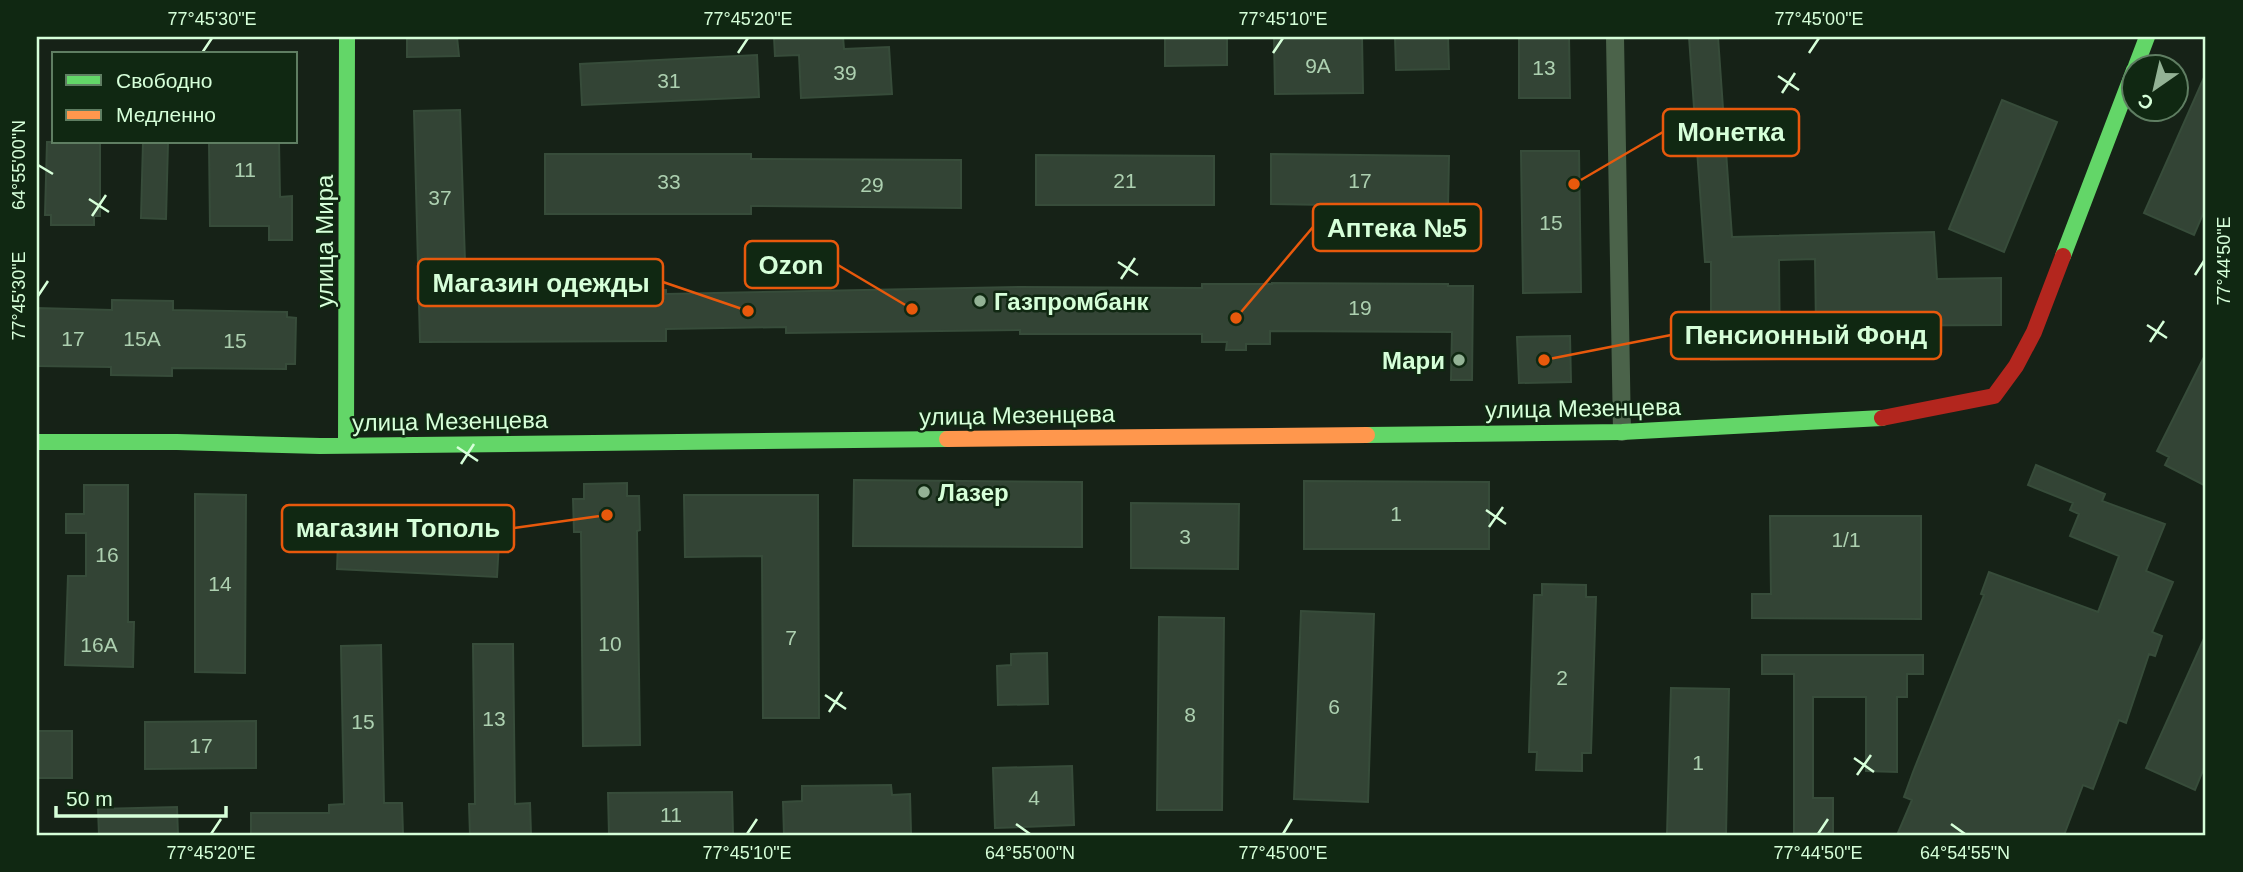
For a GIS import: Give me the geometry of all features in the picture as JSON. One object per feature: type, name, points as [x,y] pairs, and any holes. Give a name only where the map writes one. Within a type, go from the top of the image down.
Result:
[{"type":"main road","name":"улица Мира","points":[[346,445],[347,37]]},
{"type":"main road","name":"улица Мезенцева","points":[[37,442],[320,446],[1622,432],[1880,418],[1994,396],[2016,366],[2034,332],[2120,107]]},
{"type":"street","points":[[1615,37],[1622,432]]},
{"type":"building","points":[[407,37],[457,37],[459,56],[407,57]]},
{"type":"building","points":[[774,37],[843,37],[844,49],[889,47],[892,94],[801,98],[799,55],[775,56]]},
{"type":"building","points":[[1165,37],[1227,37],[1227,65],[1165,66]]},
{"type":"building","points":[[1274,37],[1362,37],[1363,93],[1275,94]]},
{"type":"building","points":[[1395,37],[1448,37],[1449,69],[1396,70]]},
{"type":"building","points":[[1519,37],[1569,37],[1570,98],[1519,98]]},
{"type":"building","points":[[1689,37],[1718,37],[1732,237],[1934,232],[1937,279],[2001,278],[2001,325],[1816,326],[1815,259],[1779,260],[1780,359],[1711,360],[1711,262],[1705,262]]},
{"type":"building","points":[[757,55],[759,97],[582,105],[580,64]]},
{"type":"building","points":[[2206,73],[2206,207],[2194,235],[2144,213],[2184,122],[2190,122],[2190,109]]},
{"type":"building","points":[[2002,100],[2057,122],[2004,252],[1949,229]]},
{"type":"building","points":[[460,110],[466,292],[666,290],[666,294],[1020,287],[1202,288],[1202,284],[1272,283],[1473,286],[1472,380],[1451,380],[1452,332],[1270,331],[1270,344],[1246,344],[1246,350],[1226,350],[1227,342],[1202,342],[1202,334],[1020,334],[1020,330],[786,333],[786,327],[666,329],[666,341],[420,342],[414,111]]},
{"type":"building","points":[[47,142],[100,144],[100,216],[94,216],[94,225],[51,225],[51,215],[45,215]]},
{"type":"building","points":[[143,144],[168,144],[166,219],[141,218]]},
{"type":"building","points":[[209,144],[279,144],[280,197],[292,196],[292,240],[269,240],[269,226],[210,226]]},
{"type":"building","points":[[1521,151],[1579,151],[1581,292],[1523,293]]},
{"type":"building","points":[[545,154],[751,154],[751,159],[961,160],[961,208],[751,206],[751,214],[545,214]]},
{"type":"building","points":[[1271,154],[1449,156],[1448,207],[1271,204]]},
{"type":"building","points":[[1036,155],[1214,156],[1214,205],[1036,205]]},
{"type":"building","points":[[112,300],[173,301],[173,310],[287,312],[287,317],[296,318],[295,364],[286,364],[286,369],[172,368],[172,376],[111,375],[111,367],[37,366],[37,308],[112,310]]},
{"type":"building","points":[[1570,336],[1571,382],[1519,383],[1517,337]]},
{"type":"building","points":[[2206,353],[2206,486],[2165,465],[2169,457],[2157,451]]},
{"type":"building","points":[[2036,465],[2105,494],[2102,501],[2165,524],[2146,571],[2173,582],[2152,632],[2162,636],[2155,656],[2149,654],[2126,723],[2119,720],[2093,789],[2083,785],[2064,835],[1897,835],[1912,800],[1904,797],[1984,595],[1981,594],[1989,572],[2098,612],[2119,556],[2070,536],[2079,514],[2070,510],[2073,503],[2028,485]]},
{"type":"building","points":[[854,480],[1082,482],[1082,547],[853,546]]},
{"type":"building","points":[[1304,481],[1489,482],[1489,549],[1304,549]]},
{"type":"building","points":[[627,483],[627,496],[639,496],[640,530],[637,531],[640,745],[583,746],[581,532],[574,532],[573,499],[584,499],[584,484]]},
{"type":"building","points":[[84,485],[128,485],[128,622],[134,622],[133,667],[65,665],[68,576],[86,576],[86,533],[66,533],[66,514],[84,514]]},
{"type":"building","points":[[195,494],[246,495],[245,673],[195,672]]},
{"type":"building","points":[[684,495],[818,495],[819,718],[763,718],[762,556],[685,557]]},
{"type":"building","points":[[1131,503],[1239,504],[1238,569],[1131,568]]},
{"type":"building","points":[[1770,516],[1921,516],[1921,619],[1752,618],[1752,594],[1771,594]]},
{"type":"building","points":[[339,517],[500,525],[497,577],[337,569]]},
{"type":"building","points":[[1542,584],[1586,585],[1586,597],[1596,597],[1591,753],[1582,753],[1582,771],[1536,770],[1537,752],[1529,752],[1534,595],[1542,595]]},
{"type":"building","points":[[1301,611],[1374,614],[1368,802],[1294,799]]},
{"type":"building","points":[[1159,617],[1224,618],[1222,810],[1157,810]]},
{"type":"building","points":[[2206,634],[2206,763],[2195,790],[2146,768]]},
{"type":"building","points":[[473,644],[513,644],[515,804],[530,803],[531,835],[470,835],[469,804],[475,804]]},
{"type":"building","points":[[381,645],[384,803],[402,803],[403,835],[251,835],[251,813],[329,813],[329,805],[344,804],[341,646]]},
{"type":"building","points":[[1047,653],[1048,704],[998,705],[997,666],[1011,665],[1011,654]]},
{"type":"building","points":[[1762,655],[1923,655],[1923,674],[1907,674],[1907,697],[1897,697],[1897,772],[1866,771],[1866,697],[1813,697],[1813,798],[1833,798],[1833,835],[1794,835],[1794,674],[1762,674]]},
{"type":"building","points":[[1671,688],[1729,689],[1726,835],[1667,835]]},
{"type":"building","points":[[256,721],[256,768],[145,769],[145,722]]},
{"type":"building","points":[[37,731],[72,731],[72,778],[37,778]]},
{"type":"building","points":[[1072,766],[1074,825],[995,828],[993,768]]},
{"type":"building","points":[[891,785],[892,795],[910,794],[911,833],[784,835],[783,802],[802,801],[802,786]]},
{"type":"building","points":[[732,792],[733,835],[609,835],[608,793]]},
{"type":"building","points":[[177,807],[178,835],[99,835],[98,809]]},
{"type":"traffic: fast","points":[[346,445],[347,37]]},
{"type":"traffic: fast","points":[[2141,52],[2147,37]]},
{"type":"traffic: fast","points":[[2063,256],[2120,107]]},
{"type":"traffic: fast","points":[[1367,435],[1622,432],[1882,418]]},
{"type":"traffic: fast","points":[[37,442],[320,446],[947,439]]},
{"type":"traffic: slow","points":[[947,439],[1367,435]]},
{"type":"traffic: jam","points":[[1882,418],[1994,396],[2016,366],[2034,332],[2063,256]]},
{"type":"place","name":"Монетка","points":[[1574,184]]},
{"type":"place","name":"Газпромбанк","points":[[980,301]]},
{"type":"place","name":"Ozon","points":[[912,309]]},
{"type":"place","name":"Магазин одежды","points":[[748,311]]},
{"type":"place","name":"Аптека №5","points":[[1236,318]]},
{"type":"place","name":"Мари","points":[[1459,360]]},
{"type":"place","name":"Пенсионный Фонд","points":[[1544,360]]},
{"type":"place","name":"Лазер","points":[[924,492]]},
{"type":"place","name":"магазин Тополь","points":[[607,515]]}]
